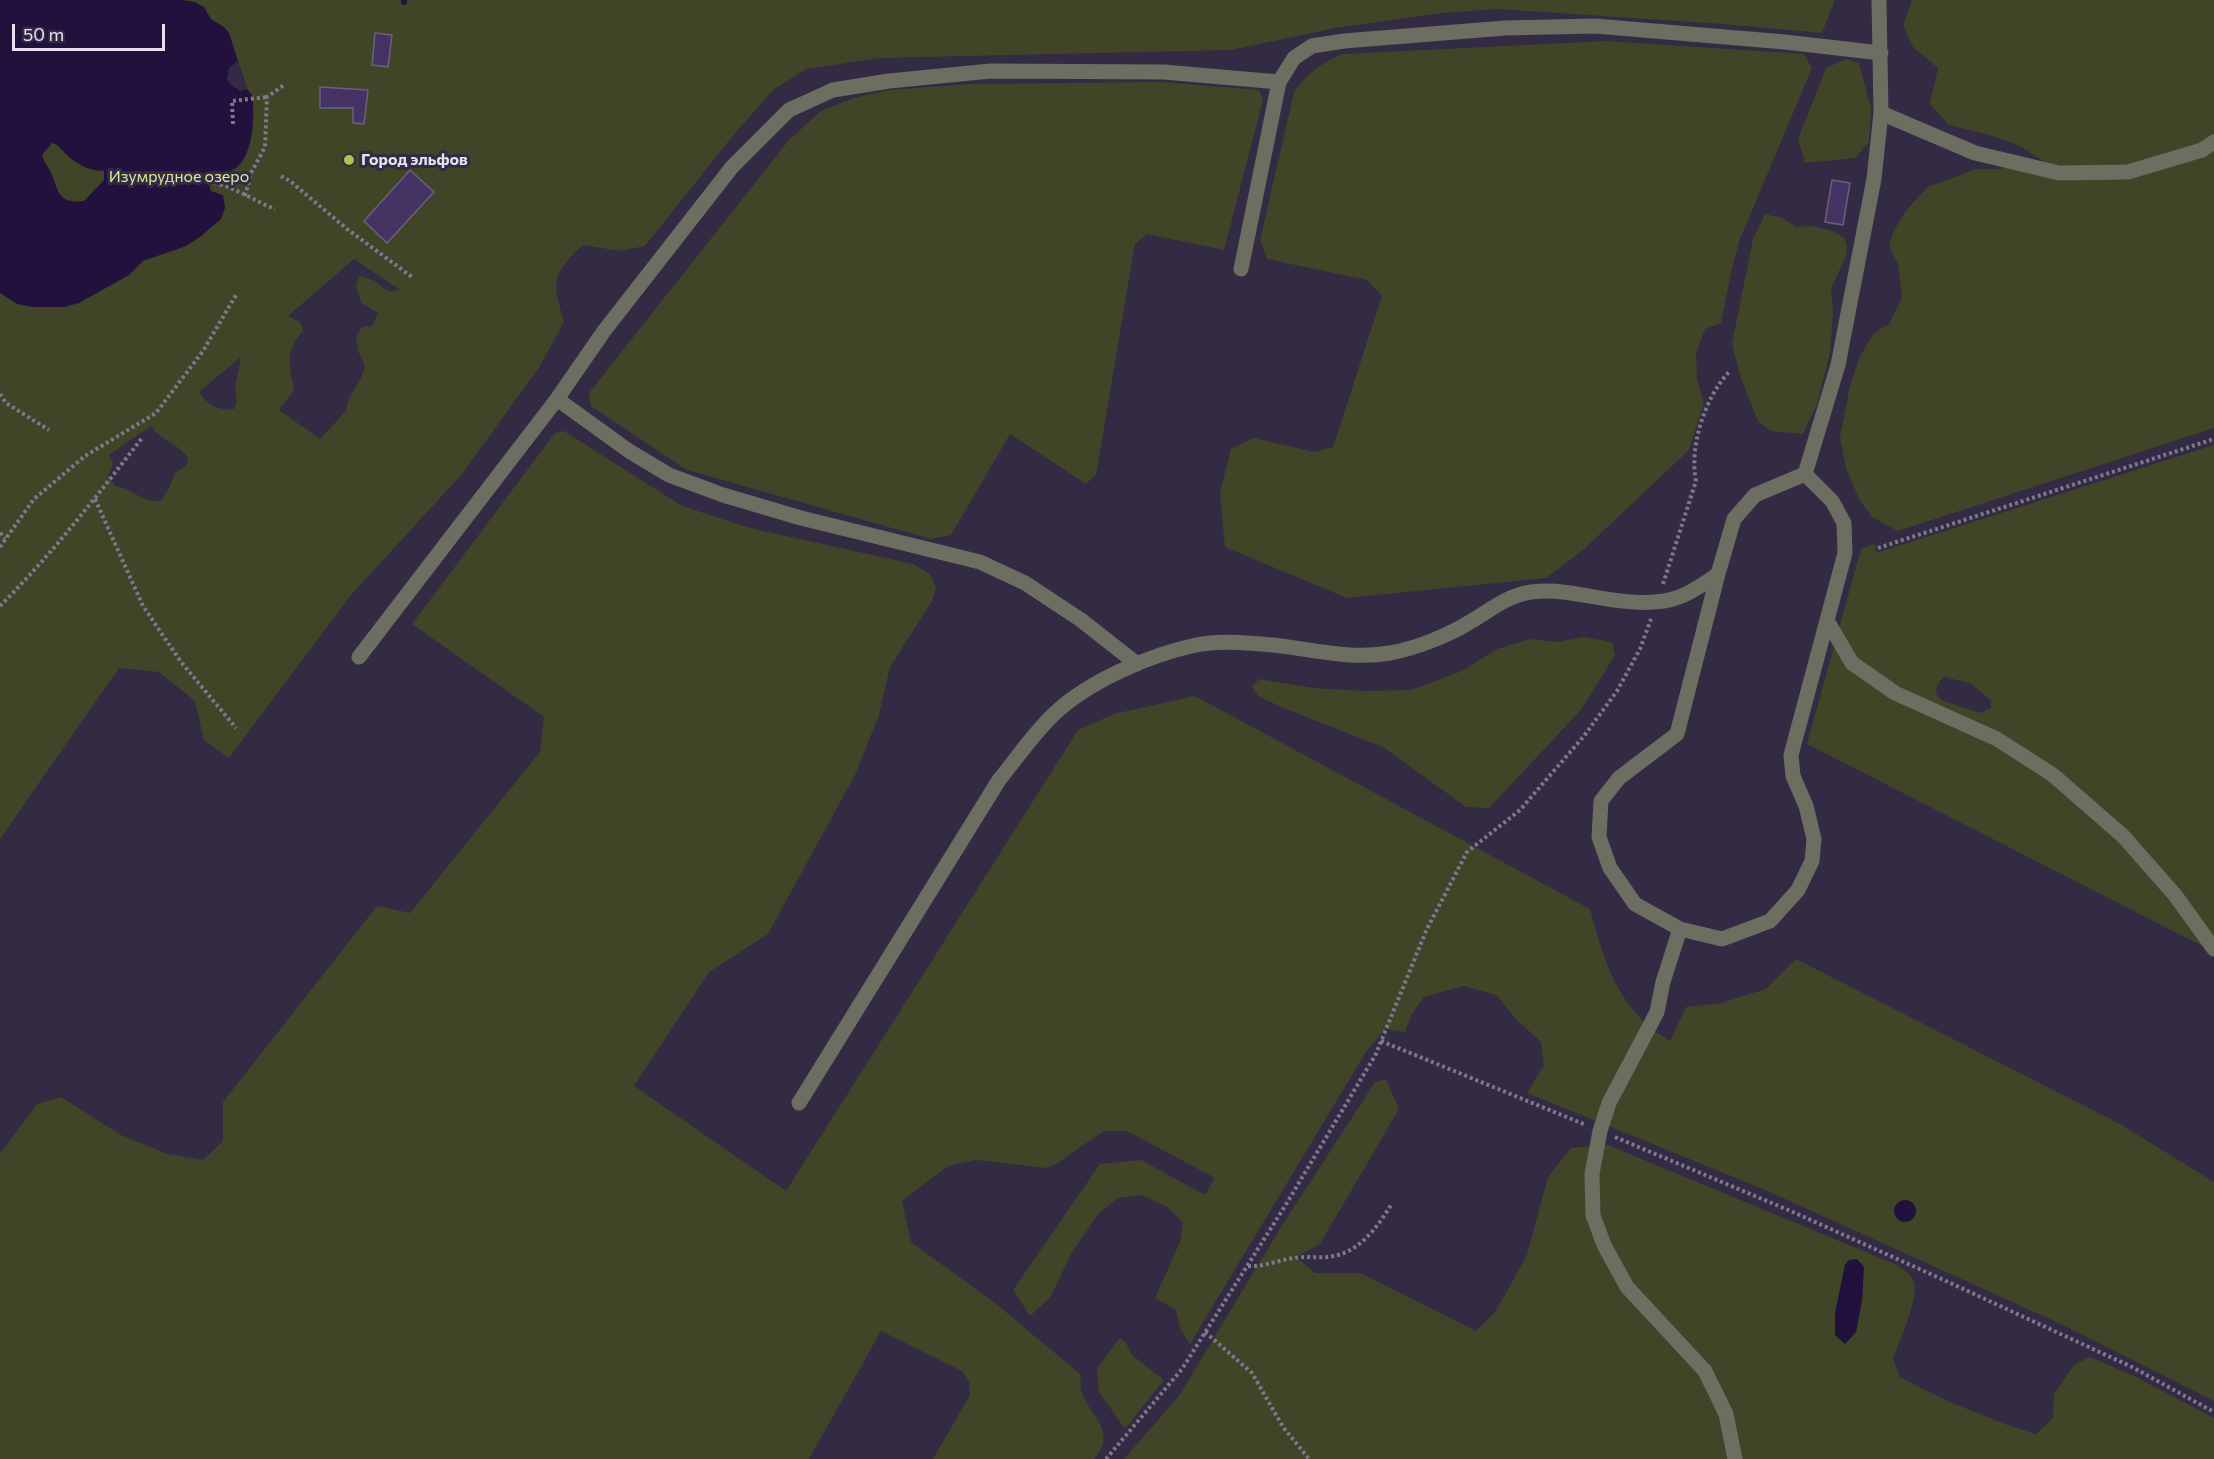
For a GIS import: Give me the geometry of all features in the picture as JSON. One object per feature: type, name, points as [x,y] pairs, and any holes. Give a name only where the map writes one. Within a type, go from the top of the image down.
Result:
[{"type":"lane","points":[[1805,474],[1838,365],[1874,179],[1881,113],[1879,0]]},
{"type":"lane","points":[[1241,269],[1280,82],[1294,57],[1312,46],[1344,41],[1505,28],[1595,26],[1785,42],[1881,53]]},
{"type":"lane","points":[[359,657],[557,399],[604,331],[732,167],[789,110],[832,90],[889,81],[991,71],[1164,72],[1280,82]]},
{"type":"lane","points":[[1881,113],[1975,153],[2059,173],[2128,172],[2202,150],[2214,142]]},
{"type":"lane","points":[[557,399],[629,451],[669,475],[723,495],[801,518],[980,562],[1025,583],[1081,620],[1137,664]]},
{"type":"lane","points":[[1805,474],[1832,501],[1844,523],[1845,554],[1791,755],[1793,776],[1806,806],[1814,839],[1812,861],[1798,890],[1770,921],[1722,939],[1680,929],[1635,904],[1610,868],[1599,837],[1601,801],[1619,778],[1677,734],[1734,519],[1755,495],[1805,474]]},
{"type":"lane","points":[[799,1103],[999,780],[1056,712],[1090,688],[1137,664],[1198,645],[1235,643],[1273,645],[1338,655],[1389,654],[1435,640],[1468,624],[1503,602],[1528,592],[1557,590],[1589,597],[1657,602],[1677,598],[1700,587],[1718,574]]},
{"type":"lane","points":[[1828,622],[1852,663],[1895,693],[1997,739],[2053,775],[2123,836],[2175,895],[2214,949]]},
{"type":"lane","points":[[1680,929],[1663,982],[1657,1012],[1609,1103],[1600,1131],[1592,1174],[1593,1215],[1604,1245],[1627,1287],[1705,1371],[1726,1414],[1735,1459]]},
{"type":"path","points":[[233,124],[232,101],[267,97],[284,85]]},
{"type":"path","points":[[245,196],[251,173],[265,147],[267,97]]},
{"type":"path","points":[[281,176],[290,180],[348,229],[412,277]]},
{"type":"path","points":[[214,183],[227,185],[275,209]]},
{"type":"path","points":[[0,547],[34,499],[85,456],[156,413],[203,351],[236,294]]},
{"type":"path","points":[[1106,1459],[1182,1369],[1376,1054],[1426,931],[1467,852],[1520,810],[1584,736],[1623,680],[1640,649],[1696,481],[1695,448],[1700,428],[1709,403],[1729,372]]},
{"type":"path","points":[[0,394],[6,403],[49,430]]},
{"type":"path","points":[[0,606],[25,581],[95,499],[142,438]]},
{"type":"path","points":[[1878,548],[2214,439]]},
{"type":"path","points":[[95,499],[143,606],[181,662],[236,728]]},
{"type":"path","points":[[0,533],[6,538]]},
{"type":"path","points":[[1381,1041],[1541,1104],[1792,1212],[2133,1367],[2214,1412]]},
{"type":"path","points":[[1247,1266],[1257,1266],[1296,1257],[1329,1257],[1349,1251],[1375,1230],[1391,1205]]},
{"type":"path","points":[[1205,1332],[1252,1373],[1283,1427],[1309,1459]]},
{"type":"green space","name":"Изумрудное озеро","points":[[0,0],[1835,0],[1822,33],[1498,9],[1443,13],[1335,28],[1231,50],[880,58],[806,69],[773,90],[731,138],[645,246],[620,251],[583,245],[565,264],[557,280],[556,288],[564,322],[540,366],[462,474],[351,595],[229,758],[204,740],[195,701],[159,672],[119,668],[0,839]],"holes":[[[354,259],[399,289],[390,291],[373,280],[359,276],[356,286],[361,303],[378,313],[372,326],[362,327],[356,336],[358,351],[365,366],[349,398],[346,411],[320,439],[279,410],[294,390],[290,353],[303,331],[300,322],[288,316]],[[241,357],[235,388],[237,402],[234,409],[214,406],[199,392]],[[151,426],[160,436],[181,450],[188,459],[186,466],[175,473],[161,501],[154,501],[115,486],[108,475],[113,465],[109,455]]]},
{"type":"green space","points":[[1912,0],[2214,0],[2214,428],[1898,531],[1872,517],[1859,499],[1846,468],[1840,437],[1850,386],[1860,356],[1874,333],[1889,324],[1902,297],[1898,264],[1889,246],[1894,230],[1908,208],[1928,187],[1976,169],[1999,169],[2043,161],[2020,146],[1993,136],[1949,125],[1930,104],[1938,68],[1913,47],[1903,25]]},
{"type":"green space","points":[[1606,41],[1804,54],[1812,68],[1740,239],[1721,323],[1705,329],[1696,354],[1697,379],[1704,403],[1689,450],[1582,551],[1546,578],[1347,598],[1225,547],[1220,493],[1231,449],[1253,438],[1315,452],[1333,447],[1382,296],[1367,280],[1267,259],[1260,240],[1294,92],[1315,69],[1343,54]]},
{"type":"green space","points":[[1846,59],[1859,63],[1871,108],[1869,142],[1855,158],[1805,163],[1798,139],[1826,68]]},
{"type":"green space","points":[[1160,82],[1259,90],[1263,100],[1224,250],[1147,234],[1135,244],[1096,475],[1086,484],[1010,434],[951,535],[931,539],[687,470],[591,406],[589,393],[789,140],[821,111],[854,98],[889,90],[971,84]]},
{"type":"green space","points":[[1765,214],[1782,218],[1796,227],[1812,226],[1833,231],[1844,238],[1847,246],[1846,256],[1831,289],[1833,313],[1830,353],[1817,404],[1803,434],[1771,431],[1758,421],[1740,376],[1732,344],[1753,239]]},
{"type":"green space","points":[[564,431],[682,506],[750,528],[913,564],[930,574],[936,587],[932,601],[890,667],[879,715],[855,775],[768,934],[709,972],[634,1086],[786,1191],[1078,730],[1114,714],[1195,696],[1590,909],[1608,967],[1616,984],[1638,1015],[1652,1029],[1670,1041],[1686,1007],[1721,1003],[1766,989],[1796,959],[2120,1124],[2214,1182],[2214,1401],[2063,1325],[1763,1189],[1527,1093],[1544,1065],[1541,1042],[1517,1020],[1496,995],[1464,986],[1424,997],[1412,1014],[1405,1032],[1385,1029],[1366,1052],[1190,1344],[1180,1328],[1176,1310],[1155,1298],[1180,1242],[1183,1222],[1166,1206],[1141,1195],[1118,1198],[1099,1213],[1071,1254],[1050,1298],[1030,1316],[1013,1290],[1100,1164],[1141,1160],[1205,1195],[1215,1178],[1127,1131],[1104,1131],[1047,1168],[976,1160],[948,1166],[902,1201],[911,1242],[995,1303],[1080,1374],[1082,1393],[1103,1433],[1104,1441],[1094,1459],[933,1459],[970,1395],[969,1382],[962,1371],[881,1331],[809,1459],[0,1459],[0,1154],[37,1104],[61,1097],[121,1135],[168,1154],[203,1160],[223,1141],[223,1102],[377,906],[410,913],[540,752],[544,717],[412,624],[555,433]]},
{"type":"green space","points":[[2214,445],[2214,952],[1807,744],[1861,549],[1875,544],[1876,553]],"holes":[[[1944,677],[1970,683],[1991,700],[1991,708],[1980,713],[1941,700],[1935,692]]]},
{"type":"green space","points":[[1584,637],[1612,642],[1615,655],[1581,710],[1489,808],[1466,807],[1383,747],[1283,708],[1258,696],[1252,687],[1259,679],[1314,688],[1363,691],[1411,690],[1462,671],[1497,649],[1530,639],[1556,642]]},
{"type":"green space","points":[[1386,1079],[1399,1109],[1320,1244],[1296,1257],[1315,1273],[1360,1273],[1476,1331],[1496,1311],[1527,1255],[1548,1177],[1571,1148],[1608,1145],[1905,1270],[1914,1282],[1914,1299],[1893,1359],[1900,1377],[1921,1388],[1952,1403],[2036,1434],[2053,1418],[2054,1394],[2074,1365],[2090,1357],[2134,1376],[2214,1418],[2214,1459],[1124,1459],[1179,1396],[1279,1230],[1375,1082]],"holes":[[[1849,1260],[1864,1267],[1862,1300],[1856,1332],[1835,1313],[1845,1265]]]},
{"type":"green space","points":[[1120,1338],[1126,1343],[1132,1355],[1164,1380],[1125,1429],[1099,1392],[1097,1368]]},
{"type":"shaded area","points":[[0,0],[182,0],[195,2],[204,7],[211,19],[229,33],[247,89],[252,95],[253,106],[252,133],[244,159],[237,168],[226,172],[213,171],[209,178],[211,191],[223,195],[225,208],[221,219],[186,246],[143,261],[129,275],[79,303],[64,307],[33,307],[17,304],[0,293]],"holes":[[[52,143],[59,146],[72,160],[82,166],[104,171],[104,180],[84,201],[69,200],[60,195],[42,155]]]},
{"type":"shaded area","points":[[1905,1200],[1913,1203],[1916,1211],[1913,1219],[1905,1222],[1897,1219],[1894,1211],[1897,1203]]},
{"type":"shaded area","points":[[1857,1259],[1864,1267],[1862,1300],[1856,1332],[1845,1344],[1835,1335],[1835,1313],[1845,1265],[1849,1260]]},
{"type":"pier","points":[[238,61],[247,89],[240,91],[227,79],[229,68]]},
{"type":"building","points":[[375,33],[392,35],[388,67],[372,65]]},
{"type":"building","points":[[320,87],[368,90],[364,124],[353,123],[353,108],[320,108]]},
{"type":"building","points":[[410,170],[434,192],[387,243],[364,221]]},
{"type":"building","points":[[1832,180],[1850,183],[1843,225],[1825,222]]},
{"type":"place","name":"Город эльфов","points":[[349,160]]}]
